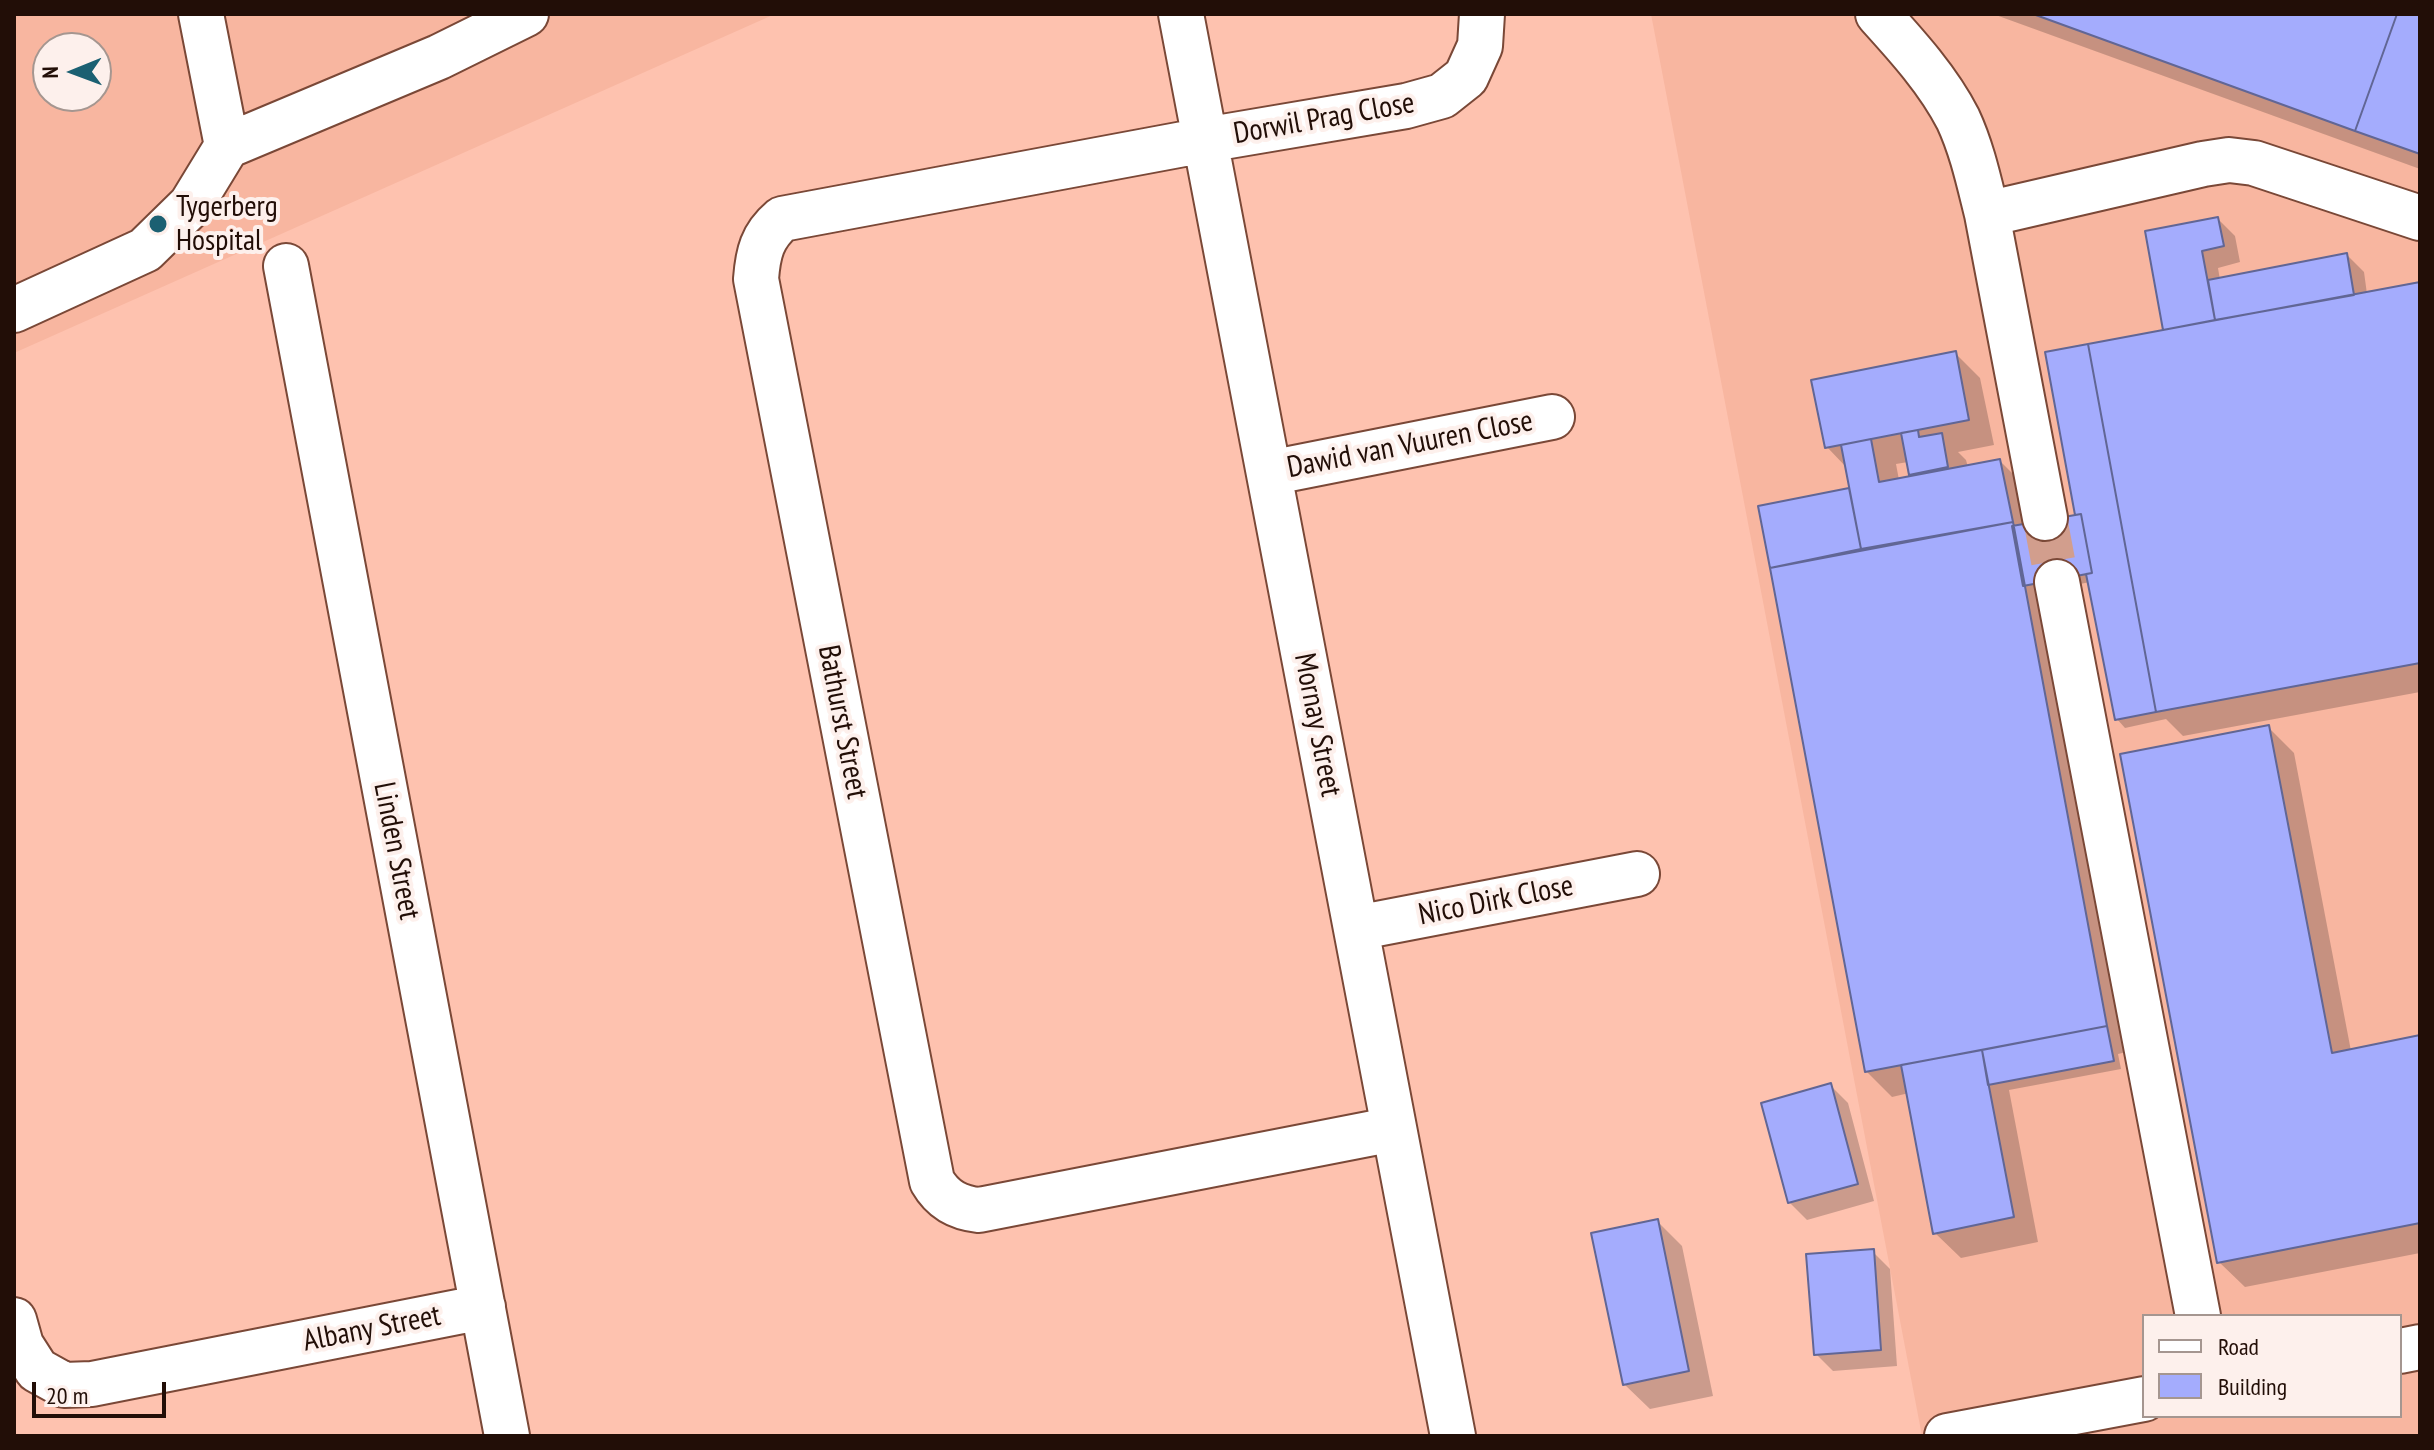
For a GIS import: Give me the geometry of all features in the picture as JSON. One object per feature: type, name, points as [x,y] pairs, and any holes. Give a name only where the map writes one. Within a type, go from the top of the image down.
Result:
[{"type":"street","points":[[201,14],[227,146]]},
{"type":"street","points":[[14,310],[145,250],[191,205],[227,146],[439,57],[526,14]]},
{"type":"street","name":"Mornay Street","points":[[1181,14],[1453,1436]]},
{"type":"street","name":"Dorwil Prag Close","points":[[1205,140],[1406,106],[1442,96],[1466,77],[1480,46],[1482,14]]},
{"type":"street","points":[[1878,14],[1944,95],[1958,120],[1976,169],[2045,518]]},
{"type":"street","points":[[1920,14],[1944,95]]},
{"type":"street","name":"Bathurst Street","points":[[1205,140],[782,219],[770,229],[761,245],[756,279],[932,1181],[939,1194],[963,1209],[979,1210],[1394,1129]]},
{"type":"street","points":[[1987,214],[2229,160],[2254,163],[2420,218]]},
{"type":"street","name":"Linden Street","points":[[286,266],[507,1436]]},
{"type":"street","name":"Dawid van Vuuren Close","points":[[1269,473],[1552,417]]},
{"type":"street","points":[[2057,582],[2198,1314]]},
{"type":"street","name":"Nico Dirk Close","points":[[1356,928],[1637,874]]},
{"type":"street","name":"Albany Street","points":[[14,1320],[21,1345],[37,1370],[64,1385],[92,1384],[483,1307]]},
{"type":"street","points":[[1960,1435],[2142,1399]]},
{"type":"shaded area","name":"Tygerberg Hospital","points":[[14,14],[775,14],[14,353]]},
{"type":"shaded area","points":[[1651,14],[2420,14],[2420,1436],[1922,1436]]},
{"type":"building","points":[[2033,14],[2397,14],[2355,131]]},
{"type":"building","points":[[2397,14],[2420,14],[2420,154],[2355,131]]},
{"type":"building","points":[[2218,217],[2224,246],[2202,251],[2215,320],[2163,330],[2145,231]]},
{"type":"building","points":[[2347,253],[2354,295],[2215,320],[2208,280]]},
{"type":"building","points":[[2420,282],[2420,663],[2156,712],[2088,344]]},
{"type":"building","points":[[2088,344],[2156,712],[2115,720],[2086,574],[2092,573],[2081,514],[2075,515],[2045,352]]},
{"type":"building","points":[[1956,351],[1969,420],[1825,448],[1811,380]]},
{"type":"building","points":[[1918,430],[1919,437],[1942,433],[1948,467],[1909,475],[1901,433]]},
{"type":"building","points":[[1871,439],[1879,482],[2000,459],[2013,522],[1861,549],[1841,445]]},
{"type":"building","points":[[1849,488],[1861,549],[1770,568],[1758,506]]},
{"type":"building","points":[[2081,514],[2092,573],[2023,586],[2012,526]]},
{"type":"building","points":[[2013,522],[2107,1026],[1865,1072],[1770,568]]},
{"type":"building","points":[[2269,725],[2332,1053],[2420,1035],[2420,1223],[2217,1263],[2120,754]]},
{"type":"building","points":[[2107,1026],[2114,1061],[1988,1085],[1982,1050]]},
{"type":"building","points":[[1982,1050],[2014,1217],[1933,1234],[1901,1065]]},
{"type":"building","points":[[1831,1083],[1858,1184],[1788,1203],[1761,1103]]},
{"type":"building","points":[[1658,1219],[1689,1371],[1623,1385],[1591,1233]]},
{"type":"building","points":[[1874,1249],[1881,1350],[1814,1355],[1806,1254]]},
{"type":"tunnel","points":[[2045,518],[2057,582]]},
{"type":"place","name":"Tygerberg Hospital","points":[[158,224]]}]
